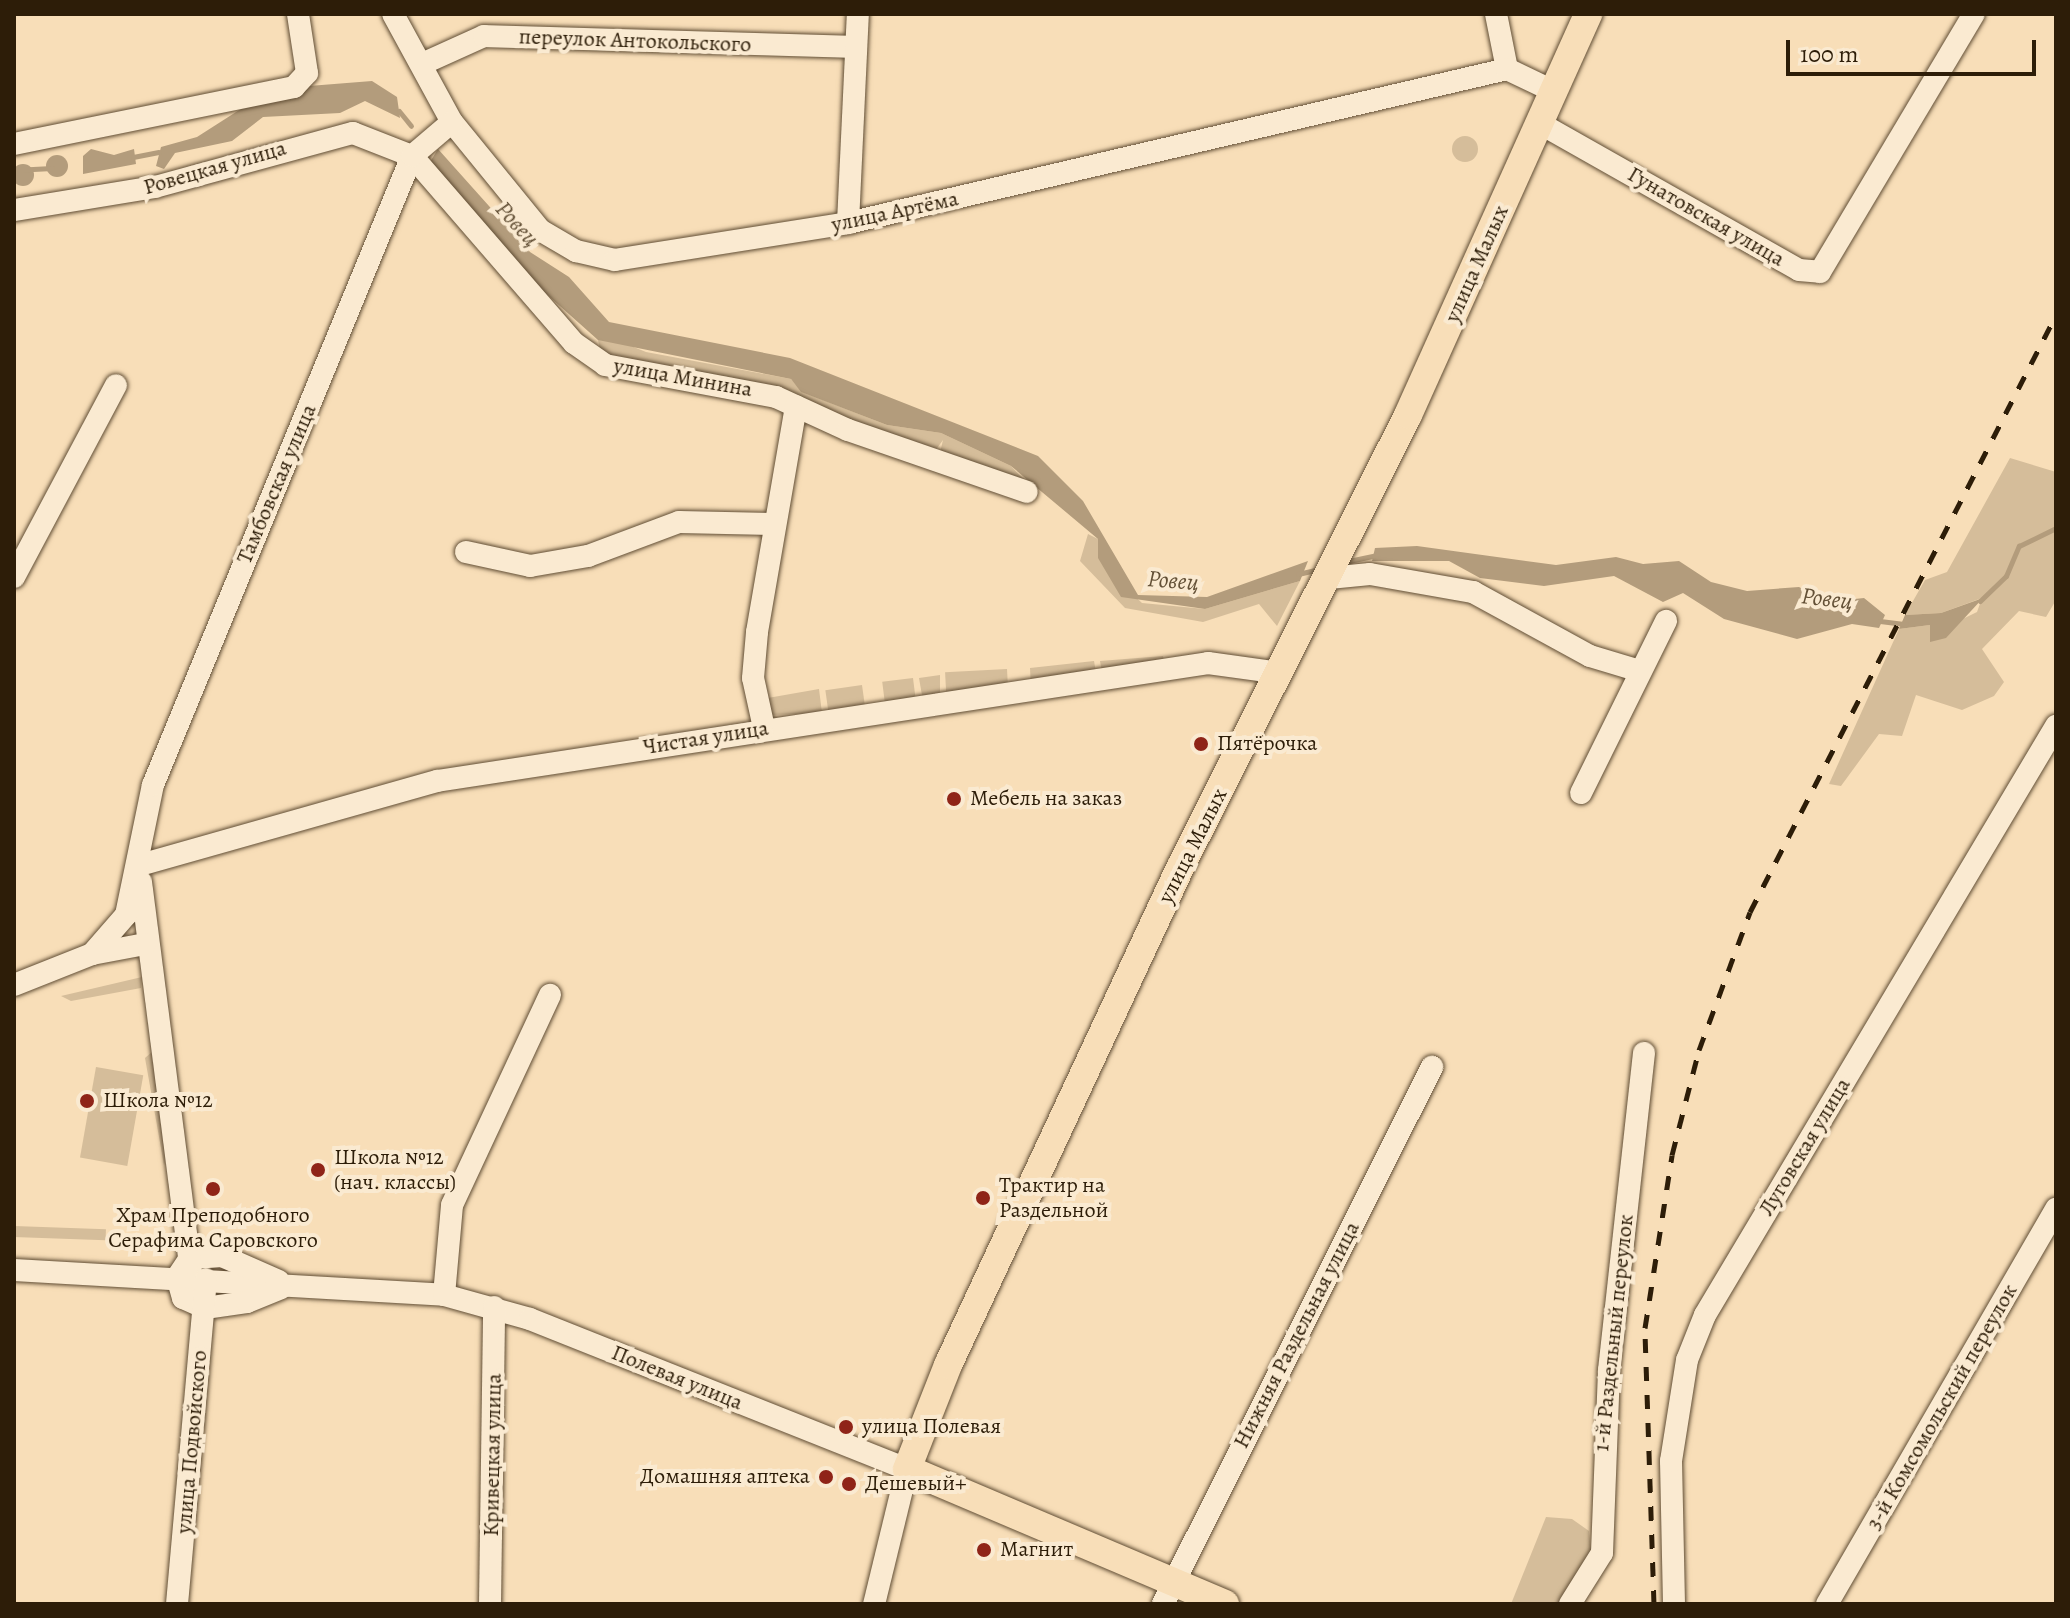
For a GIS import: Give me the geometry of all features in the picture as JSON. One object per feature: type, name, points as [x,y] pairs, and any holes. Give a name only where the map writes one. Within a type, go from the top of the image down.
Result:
[{"type":"main road","name":"улица Малых","points":[[907,1469],[948,1365],[1180,868],[1352,530],[1541,124],[1588,14]]},
{"type":"main road","points":[[907,1469],[1169,1593],[1225,1604]]},
{"type":"street","points":[[14,144],[294,87],[307,73],[298,14]]},
{"type":"street","name":"улица Артёма","points":[[393,14],[452,122],[540,230],[576,251],[615,260],[848,223],[1507,69]]},
{"type":"street","points":[[848,223],[858,14]]},
{"type":"street","points":[[1496,14],[1507,69],[1555,92]]},
{"type":"street","name":"Гунатовская улица","points":[[1541,124],[1799,270],[1820,272],[1974,14]]},
{"type":"street","name":"переулок Антокольского","points":[[422,64],[484,36],[855,47]]},
{"type":"street","name":"Тамбовская улица","points":[[92,954],[126,915],[140,865],[153,785],[412,156],[452,122]]},
{"type":"street","name":"Ровецкая улица","points":[[14,210],[155,187],[327,136],[353,133],[412,156]]},
{"type":"street","name":"улица Минина","points":[[412,156],[574,343],[605,365],[734,384],[1027,492]]},
{"type":"street","points":[[14,577],[116,385]]},
{"type":"street","points":[[764,728],[753,678],[772,524],[796,406]]},
{"type":"street","points":[[466,552],[530,566],[588,556],[679,522],[772,524]]},
{"type":"street","points":[[1329,578],[1362,573],[1473,592],[1590,656],[1640,671]]},
{"type":"street","points":[[1581,793],[1666,621]]},
{"type":"street","name":"Чистая улица","points":[[140,865],[394,790],[764,728],[982,702],[1208,663],[1262,665],[1281,673]]},
{"type":"street","name":"Луговская улица","points":[[1674,1604],[1669,1561],[1677,1406],[1705,1315],[2056,726]]},
{"type":"street","name":"Тамбовская улица","points":[[140,865],[145,944],[191,1273]]},
{"type":"street","name":"Тамбовская улица","points":[[14,985],[92,954],[145,944]]},
{"type":"street","points":[[444,1295],[452,1205],[550,995]]},
{"type":"street","name":"1-й Раздельный переулок","points":[[1570,1604],[1602,1553],[1609,1370],[1644,1053]]},
{"type":"street","name":"Нижняя Раздельная улица","points":[[1169,1593],[1432,1067]]},
{"type":"street","name":"3-й Комсомольский переулок","points":[[1827,1604],[2056,1209]]},
{"type":"street","name":"Полевая улица","points":[[14,1270],[191,1273],[291,1285],[444,1295],[494,1307],[907,1469]]},
{"type":"street","name":"улица Подвойского","points":[[177,1604],[205,1308],[191,1273]]},
{"type":"street","points":[[205,1308],[291,1285]]},
{"type":"street","name":"Кривецкая улица","points":[[490,1604],[494,1307]]},
{"type":"street","name":"улица Малых","points":[[874,1604],[907,1469]]},
{"type":"shaded area","points":[[372,81],[397,97],[400,118],[365,101],[340,113],[263,117],[232,141],[175,153],[164,169],[156,166],[161,147],[197,137],[247,105],[309,86]]},
{"type":"shaded area","points":[[1465,136],[1474,140],[1478,149],[1474,158],[1465,162],[1456,158],[1452,149],[1456,140]]},
{"type":"shaded area","points":[[91,149],[114,155],[134,149],[136,164],[83,174],[83,156]]},
{"type":"shaded area","points":[[438,149],[530,252],[569,277],[609,322],[790,358],[1038,456],[1083,501],[1138,595],[1207,597],[1308,561],[1300,581],[1205,609],[1121,597],[1098,558],[1098,539],[1011,466],[941,433],[887,425],[801,392],[791,379],[598,340],[533,282],[430,162]]},
{"type":"shaded area","points":[[57,155],[65,158],[68,166],[65,174],[57,177],[49,174],[46,166],[49,158]]},
{"type":"shaded area","points":[[23,164],[31,167],[34,175],[31,183],[23,186],[15,183],[12,175],[15,167]]},
{"type":"shaded area","points":[[609,337],[646,352],[791,379],[802,392],[887,425],[941,433],[1011,466],[1026,482],[939,457],[943,440],[932,455],[601,354],[598,340]]},
{"type":"shaded area","points":[[2010,458],[2056,472],[2056,600],[2046,617],[2019,611],[1982,649],[2004,682],[1994,696],[1962,710],[1916,695],[1902,736],[1879,734],[1841,786],[1829,784],[1899,629],[1930,625],[1932,634],[1977,612],[1982,598],[1941,613],[1905,615],[1925,580],[1947,572]]},
{"type":"shaded area","points":[[1088,534],[1098,539],[1106,569],[1142,603],[1205,609],[1300,581],[1277,626],[1259,604],[1203,622],[1125,608],[1080,561]]},
{"type":"shaded area","points":[[1417,546],[1556,565],[1616,557],[1643,564],[1679,561],[1711,582],[1747,591],[1799,587],[1827,602],[1864,598],[1885,615],[1879,628],[1852,624],[1797,639],[1724,619],[1683,593],[1663,602],[1614,576],[1544,586],[1480,578],[1449,561],[1372,561],[1375,548]]},
{"type":"shaded area","points":[[1983,598],[1946,638],[1930,642],[1930,625],[1899,629],[1905,615],[1941,613]]},
{"type":"shaded area","points":[[1163,656],[1165,665],[1103,678],[1100,661]]},
{"type":"shaded area","points":[[1094,661],[1097,678],[1031,689],[1030,668]]},
{"type":"shaded area","points":[[1007,669],[1008,690],[946,693],[945,672]]},
{"type":"shaded area","points":[[940,675],[940,699],[923,701],[919,678]]},
{"type":"shaded area","points":[[913,678],[916,702],[885,706],[882,682]]},
{"type":"shaded area","points":[[862,685],[865,707],[828,712],[825,690]]},
{"type":"shaded area","points":[[819,689],[822,713],[770,715],[762,699]]},
{"type":"shaded area","points":[[142,977],[141,988],[71,1001],[61,996]]},
{"type":"shaded area","points":[[153,1051],[169,1152],[164,1165],[145,1058]]},
{"type":"shaded area","points":[[96,1067],[143,1075],[127,1166],[80,1158]]},
{"type":"shaded area","points":[[14,1226],[106,1229],[106,1240],[14,1237]]},
{"type":"shaded area","points":[[1546,1517],[1572,1519],[1589,1531],[1591,1550],[1558,1604],[1511,1604]]},
{"type":"waterway","name":"Ровец","points":[[399,111],[411,126]]},
{"type":"waterway","name":"Ровец","points":[[133,157],[159,152]]},
{"type":"waterway","name":"Ровец","points":[[14,170],[52,168]]},
{"type":"waterway","name":"Ровец","points":[[1980,601],[2006,576],[2019,546],[2056,528]]},
{"type":"waterway","points":[[1344,562],[1377,555]]},
{"type":"waterway","name":"Ровец","points":[[1298,574],[1319,569]]},
{"type":"waterway","name":"Ровец","points":[[1880,621],[1906,624]]},
{"type":"railway","points":[[1654,1604],[1645,1328],[1672,1155],[1699,1050],[1750,912],[2056,315]]},
{"type":"place","name":"Пятёрочка","points":[[1201,744]]},
{"type":"place","name":"Мебель на заказ","points":[[954,799]]},
{"type":"place","name":"Школа №12","points":[[87,1101]]},
{"type":"place","name":"Школа №12 (нач. классы)","points":[[318,1170]]},
{"type":"place","name":"Храм Преподобного Серафима Саровского","points":[[213,1189]]},
{"type":"place","name":"Трактир на Раздельной","points":[[983,1198]]},
{"type":"place","name":"улица Полевая","points":[[846,1427]]},
{"type":"place","name":"Домашняя аптека","points":[[826,1477]]},
{"type":"place","name":"Дешевый+","points":[[849,1484]]},
{"type":"place","name":"Магнит","points":[[984,1550]]}]
